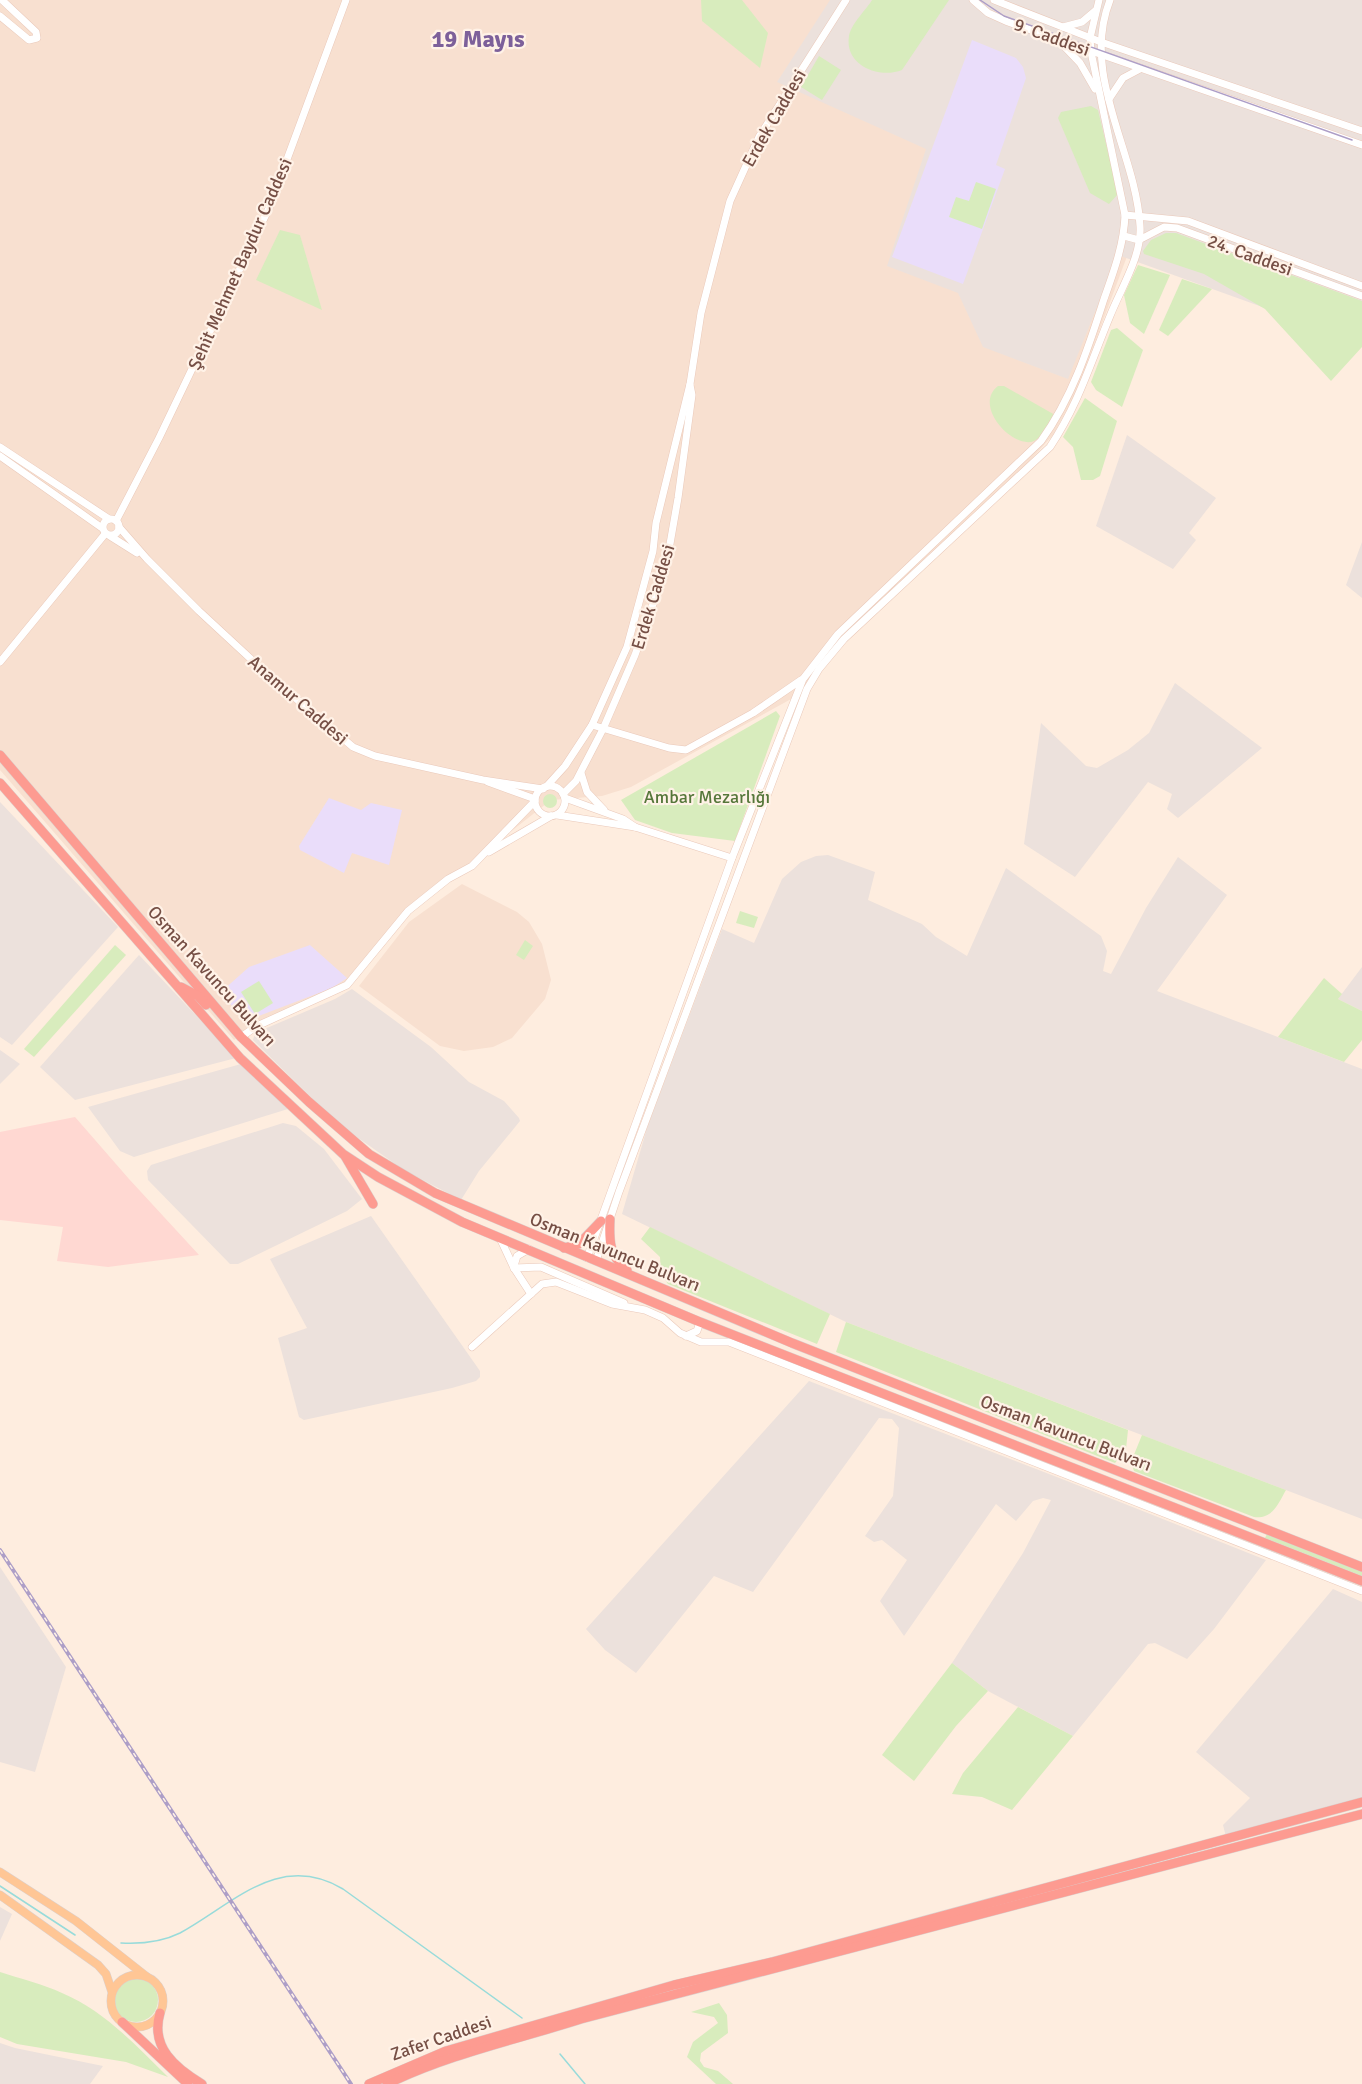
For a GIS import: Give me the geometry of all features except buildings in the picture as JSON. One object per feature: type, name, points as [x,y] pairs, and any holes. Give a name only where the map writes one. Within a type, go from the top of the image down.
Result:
[{"type":"highway","name":"Osman Kavuncu Bulvarı","points":[[0,755],[23,785],[241,1037],[309,1102],[369,1154],[435,1193],[792,1343],[1362,1567]]},
{"type":"highway","name":"Osman Kavuncu Bulvarı","points":[[0,783],[240,1058],[344,1154],[431,1207],[587,1273],[698,1326],[1326,1572],[1362,1581]]},
{"type":"highway","points":[[176,985],[198,996],[234,1037],[241,1037]]},
{"type":"highway","points":[[344,1154],[373,1204]]},
{"type":"highway","points":[[564,1248],[579,1244],[606,1220]]},
{"type":"highway","points":[[606,1220],[613,1254],[620,1264],[639,1278]]},
{"type":"highway","points":[[587,1273],[595,1261]]},
{"type":"highway","points":[[528,2031],[685,1982],[772,1962],[1362,1802]]},
{"type":"highway","points":[[551,2024],[1362,1814]]},
{"type":"highway","points":[[160,2013],[156,2033],[164,2052],[202,2084]]},
{"type":"highway","points":[[122,2022],[188,2084]]},
{"type":"highway","name":"Zafer Caddesi","points":[[369,2084],[446,2051],[528,2031]]},
{"type":"highway","name":"Zafer Caddesi","points":[[387,2084],[467,2051],[528,2031]]},
{"type":"main road","points":[[0,1872],[76,1921],[155,1982],[162,1992],[163,2001],[160,2013],[154,2020],[143,2026],[122,2022],[112,2009],[112,1992],[106,1974],[98,1965],[0,1896]]},
{"type":"main road","points":[[112,1992],[126,1977],[135,1975],[147,1977]]},
{"type":"street","points":[[0,16],[29,40],[36,39],[36,32],[2,0]]},
{"type":"street","name":"Şehit Mehmet Baydur Caddesi","points":[[115,522],[159,438],[269,208],[346,0]]},
{"type":"street","name":"Erdek Caddesi","points":[[544,788],[565,766],[592,725],[627,647],[653,550],[656,523],[690,384],[701,313],[722,226],[735,190],[765,127],[846,0]]},
{"type":"street","name":"9. Caddesi","points":[[973,0],[998,17],[1057,39],[1362,145]]},
{"type":"street","name":"9. Caddesi","points":[[994,0],[1060,28],[1362,131]]},
{"type":"street","points":[[595,1261],[606,1220],[732,858],[789,708],[803,679],[838,634],[1041,441],[1060,415],[1075,382],[1124,233],[1125,215],[1091,51],[1090,38],[1099,0]]},
{"type":"street","points":[[606,1220],[807,689],[819,669],[844,639],[1050,447],[1067,421],[1083,388],[1139,240],[1140,221],[1100,55],[1110,0]]},
{"type":"street","points":[[1060,28],[1082,22],[1096,9]]},
{"type":"street","points":[[1057,39],[1085,69],[1100,98]]},
{"type":"street","points":[[1109,99],[1123,78],[1140,69]]},
{"type":"street","name":"24. Caddesi","points":[[1125,215],[1140,221],[1149,216],[1188,221],[1362,286]]},
{"type":"street","name":"24. Caddesi","points":[[1139,240],[1164,227],[1177,228],[1362,296]]},
{"type":"street","points":[[1124,233],[1139,240]]},
{"type":"street","name":"Erdek Caddesi","points":[[564,796],[581,772],[603,729],[635,655],[667,561],[692,395],[690,384]]},
{"type":"street","points":[[0,447],[115,522],[147,559]]},
{"type":"street","points":[[0,456],[147,559]]},
{"type":"street","points":[[0,662],[115,522]]},
{"type":"street","points":[[106,532],[116,533],[115,522]]},
{"type":"street","name":"Anamur Caddesi","points":[[147,559],[266,673],[347,743],[375,756],[483,780]]},
{"type":"street","points":[[592,725],[669,748],[686,750],[753,713],[803,679]]},
{"type":"street","points":[[789,708],[796,719]]},
{"type":"street","points":[[581,772],[587,792],[608,813]]},
{"type":"street","points":[[483,780],[557,788],[564,796],[623,819],[635,827]]},
{"type":"street","points":[[483,780],[535,800],[539,811],[554,816],[635,827],[732,858]]},
{"type":"street","points":[[241,1037],[256,1026],[347,986],[408,912],[448,879],[472,866],[544,788]]},
{"type":"street","points":[[482,856],[554,816],[564,808],[564,796]]},
{"type":"street","points":[[500,1238],[514,1269],[531,1294]]},
{"type":"street","points":[[514,1269],[516,1258],[529,1249]]},
{"type":"street","points":[[514,1269],[541,1267],[657,1315],[686,1336],[701,1342],[729,1342],[962,1429]]},
{"type":"street","points":[[472,1347],[542,1284],[553,1282],[612,1304],[632,1306]]},
{"type":"street","points":[[686,1336],[698,1326],[701,1342]]},
{"type":"street","points":[[1326,1572],[1362,1591]]},
{"type":"shaded area","points":[[0,0],[982,0],[1129,251],[1076,393],[1053,435],[1025,466],[836,641],[817,665],[802,693],[631,787],[602,796],[551,800],[408,912],[353,981],[256,1026],[234,1040],[0,770]]},
{"type":"shaded area","points":[[830,0],[1362,0],[1362,343],[1118,255],[1068,379],[983,347],[958,293],[887,266],[926,149],[777,82]]},
{"type":"shaded area","points":[[972,40],[1016,58],[1023,67],[1026,78],[996,165],[1005,169],[963,284],[892,257]]},
{"type":"shaded area","points":[[1127,435],[1216,498],[1189,533],[1196,540],[1173,569],[1096,526]]},
{"type":"shaded area","points":[[1362,542],[1362,598],[1346,585]]},
{"type":"shaded area","points":[[1175,683],[1262,748],[1178,818],[1167,809],[1172,794],[1148,782],[1075,877],[1024,844],[1041,723],[1086,766],[1097,768],[1128,750],[1149,733]]},
{"type":"shaded area","points":[[329,798],[361,810],[371,803],[402,810],[389,865],[352,853],[344,873],[300,850],[299,846]]},
{"type":"shaded area","points":[[0,802],[118,927],[12,1045],[0,1037]]},
{"type":"shaded area","points":[[828,855],[875,872],[868,900],[922,924],[936,937],[967,956],[1006,868],[1101,936],[1107,951],[1103,971],[1111,974],[1146,908],[1178,857],[1227,895],[1157,991],[1362,1069],[1362,1519],[846,1322],[622,1214],[647,1128],[722,929],[754,943],[782,879],[801,862],[816,856]]},
{"type":"shaded area","points":[[462,884],[517,912],[529,922],[542,944],[551,980],[545,999],[512,1038],[493,1047],[464,1051],[440,1046],[359,986],[409,922]]},
{"type":"shaded area","points":[[310,945],[347,978],[332,988],[256,1017],[246,1024],[221,992],[249,967]]},
{"type":"shaded area","points":[[139,955],[236,1058],[75,1100],[40,1067]]},
{"type":"shaded area","points":[[1362,967],[1362,1011],[1338,999]]},
{"type":"shaded area","points":[[352,989],[431,1047],[469,1082],[504,1101],[519,1118],[520,1121],[479,1171],[461,1200],[404,1170],[354,1135],[318,1104],[253,1040],[255,1033],[335,999]]},
{"type":"shaded area","points":[[0,1050],[20,1064],[0,1084]]},
{"type":"shaded area","points":[[241,1064],[288,1109],[134,1157],[120,1151],[88,1107]]},
{"type":"shaded area","points":[[75,1117],[199,1255],[108,1267],[57,1261],[63,1227],[0,1220],[0,1132]]},
{"type":"shaded area","points":[[283,1123],[296,1126],[324,1149],[362,1199],[347,1211],[238,1264],[230,1264],[148,1180],[147,1171],[151,1165]]},
{"type":"shaded area","points":[[371,1216],[480,1371],[480,1377],[476,1381],[452,1388],[304,1420],[299,1417],[278,1338],[307,1328],[270,1259]]},
{"type":"shaded area","points":[[809,1381],[1266,1560],[1214,1629],[1187,1659],[1155,1643],[1148,1644],[1073,1736],[988,1691],[952,1663],[1023,1553],[1051,1500],[1043,1498],[1033,1501],[1016,1521],[996,1504],[904,1636],[880,1601],[907,1560],[882,1540],[874,1542],[865,1536],[893,1496],[899,1428],[892,1419],[879,1418],[753,1592],[714,1576],[636,1673],[605,1650],[586,1629]]},
{"type":"shaded area","points":[[0,1567],[66,1667],[35,1772],[0,1762]]},
{"type":"shaded area","points":[[1333,1589],[1362,1602],[1362,1801],[1226,1837],[1223,1825],[1250,1798],[1196,1752]]},
{"type":"shaded area","points":[[0,1907],[12,1914],[0,1941]]},
{"type":"shaded area","points":[[0,2043],[103,2066],[90,2084],[0,2084]]},
{"type":"green space","points":[[701,0],[742,0],[768,33],[760,68],[702,21]]},
{"type":"green space","points":[[872,0],[949,0],[902,70],[884,73],[865,68],[852,55],[849,46],[849,36],[853,27]]},
{"type":"green space","points":[[819,56],[841,70],[822,100],[801,87]]},
{"type":"green space","points":[[1091,106],[1098,110],[1118,194],[1109,204],[1090,193],[1058,118],[1061,112]]},
{"type":"green space","points":[[976,182],[996,189],[982,229],[949,217],[956,197],[969,201]]},
{"type":"green space","points":[[280,230],[300,235],[322,310],[256,280]]},
{"type":"green space","points":[[1166,233],[1176,233],[1362,301],[1362,347],[1331,381],[1265,309],[1204,274],[1144,254],[1143,251],[1151,240]]},
{"type":"green space","points":[[1138,265],[1170,275],[1144,334],[1130,323],[1124,295]]},
{"type":"green space","points":[[1182,279],[1212,289],[1168,336],[1159,330]]},
{"type":"green space","points":[[1117,328],[1143,350],[1122,407],[1096,390],[1091,382],[1111,330]]},
{"type":"green space","points":[[998,386],[1004,386],[1055,415],[1040,437],[1026,442],[1016,439],[999,424],[990,404],[991,394]]},
{"type":"green space","points":[[1085,398],[1117,421],[1100,476],[1093,480],[1081,480],[1073,447],[1063,437]]},
{"type":"green space","name":"Ambar Mezarlığı","points":[[776,711],[780,716],[735,841],[672,833],[635,820],[621,800]]},
{"type":"green space","points":[[550,794],[555,796],[557,801],[555,806],[550,808],[545,806],[543,801],[545,796]]},
{"type":"green space","points":[[740,911],[758,917],[754,928],[736,923]]},
{"type":"green space","points":[[525,940],[533,946],[524,960],[516,955]]},
{"type":"green space","points":[[115,945],[126,955],[34,1057],[24,1049]]},
{"type":"green space","points":[[1324,978],[1342,994],[1338,999],[1362,1011],[1362,1040],[1344,1062],[1278,1037]]},
{"type":"green space","points":[[259,981],[273,1003],[255,1014],[241,992]]},
{"type":"green space","points":[[650,1227],[830,1314],[817,1344],[668,1284],[661,1275],[660,1257],[641,1239]]},
{"type":"green space","points":[[846,1322],[1128,1430],[1126,1449],[1115,1463],[836,1352]]},
{"type":"green space","points":[[1142,1435],[1286,1490],[1270,1513],[1266,1516],[1254,1517],[1134,1471],[1131,1462]]},
{"type":"green space","points":[[1267,1534],[1362,1572],[1362,1576],[1265,1538]]},
{"type":"green space","points":[[952,1663],[988,1691],[956,1726],[914,1781],[882,1755]]},
{"type":"green space","points":[[1018,1707],[1073,1736],[1012,1810],[982,1797],[952,1794],[963,1773]]},
{"type":"green space","points":[[0,1972],[40,1984],[78,2000],[119,2030],[168,2077],[126,2062],[17,2044],[0,2037]]},
{"type":"green space","points":[[136,1978],[151,1985],[158,2000],[151,2015],[136,2022],[121,2015],[114,2000],[121,1985]]},
{"type":"green space","points":[[719,2003],[727,2015],[728,2033],[701,2053],[700,2061],[704,2067],[718,2071],[733,2084],[716,2084],[687,2057],[693,2042],[718,2023],[714,2017],[691,2012]]},
{"type":"waterway","points":[[121,1943],[166,1939],[180,1933],[238,1896],[277,1879],[298,1876],[320,1879],[343,1889],[522,2018]]},
{"type":"waterway","points":[[0,1886],[75,1935]]},
{"type":"waterway","points":[[560,2054],[585,2084]]},
{"type":"tram line","points":[[980,0],[1004,16],[1352,140]]},
{"type":"railway","points":[[0,1550],[351,2084]]},
{"type":"district","name":"19 Mayıs","points":[[478,39]]}]
